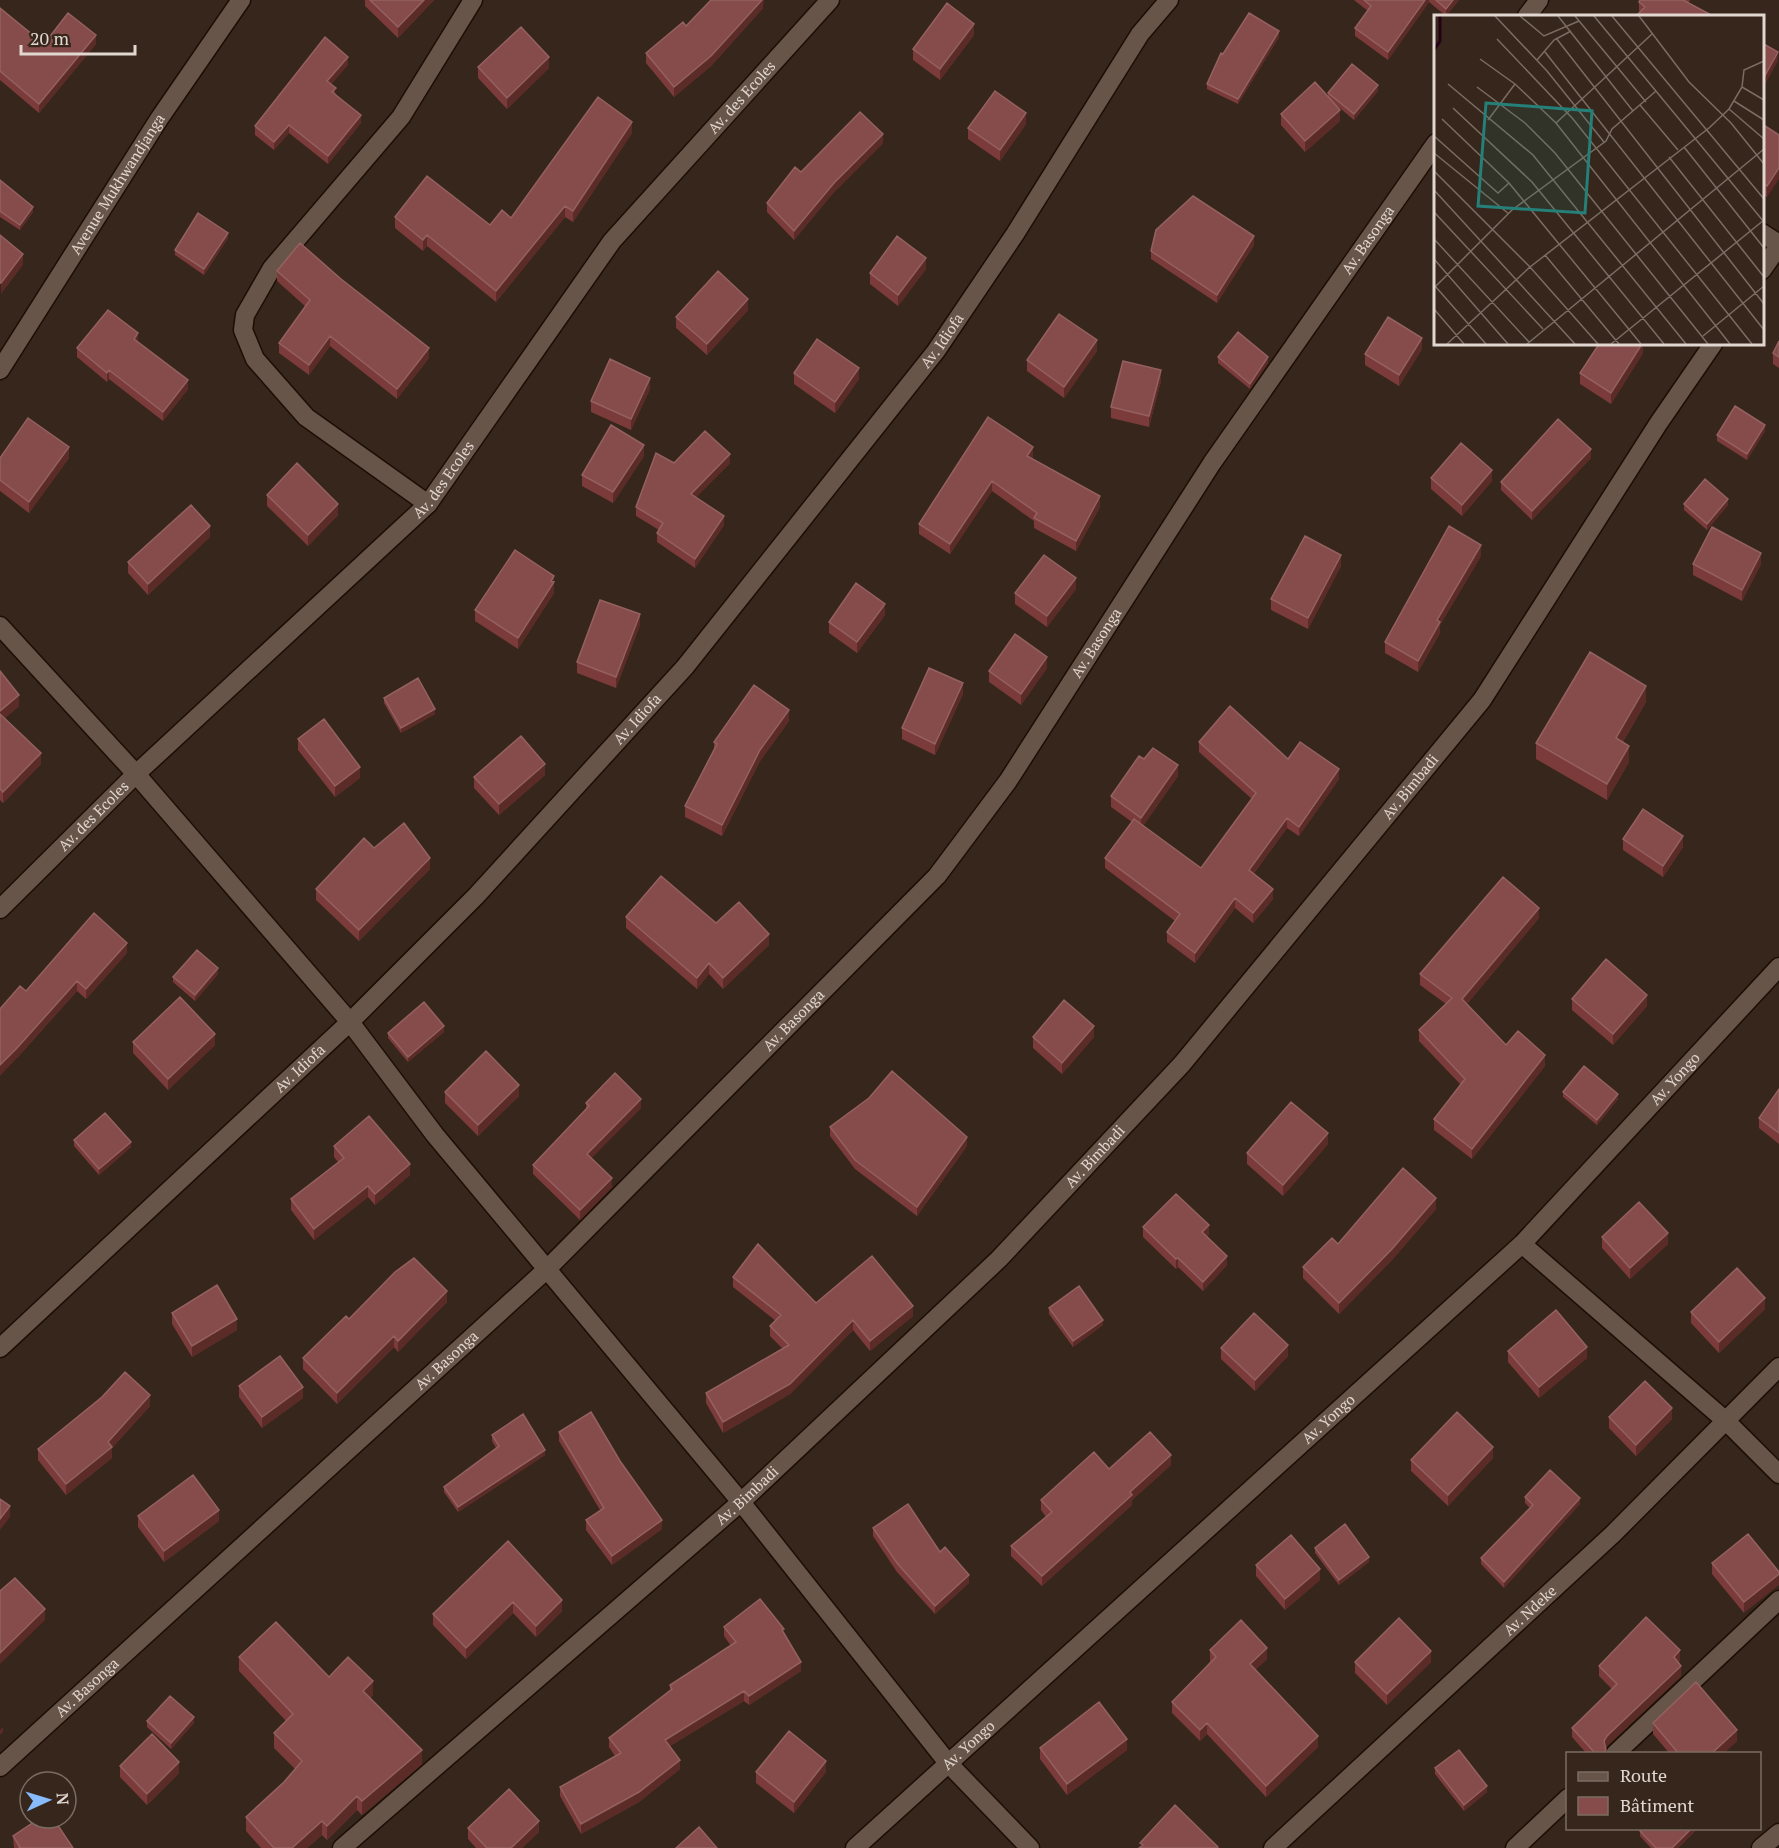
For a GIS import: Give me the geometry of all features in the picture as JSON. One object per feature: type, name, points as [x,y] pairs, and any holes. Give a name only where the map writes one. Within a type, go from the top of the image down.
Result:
[{"type":"street","name":"Avenue Mukhwandjanga","points":[[0,370],[159,119],[241,0]]},
{"type":"street","points":[[428,504],[306,417],[255,359],[243,330],[244,315],[272,268],[401,117],[472,0]]},
{"type":"street","name":"Av. des Ecoles","points":[[0,909],[135,774],[428,504],[612,241],[830,0]]},
{"type":"street","name":"Av. Idiofa","points":[[0,1348],[350,1022],[476,897],[685,667],[936,351],[1015,234],[1140,34],[1169,0]]},
{"type":"street","points":[[1528,15],[1539,0]]},
{"type":"street","name":"Av. Basonga","points":[[0,1767],[546,1270],[937,876],[1008,782],[1212,463],[1434,146]]},
{"type":"street","points":[[1764,234],[1779,245],[1764,267]]},
{"type":"street","name":"Av. Bimbadi","points":[[342,1848],[741,1502],[999,1259],[1182,1064],[1482,700],[1658,424],[1712,345]]},
{"type":"street","points":[[0,626],[135,774],[350,1022],[435,1135],[741,1502],[948,1763],[1030,1848]]},
{"type":"street","name":"Av. Yongo","points":[[855,1848],[1522,1244],[1779,967]]},
{"type":"street","points":[[1522,1244],[1726,1421],[1779,1474]]},
{"type":"street","name":"Av. Ndeke","points":[[1272,1848],[1613,1534],[1779,1367]]},
{"type":"street","points":[[1617,1752],[1779,1600]]},
{"type":"street","points":[[1515,1848],[1566,1800]]},
{"type":"street","points":[[1761,1848],[1779,1833]]},
{"type":"building","points":[[370,0],[424,0],[398,27]]},
{"type":"building","points":[[711,0],[762,0],[711,56],[674,87],[646,53],[683,22],[686,26]]},
{"type":"building","points":[[1364,0],[1425,0],[1388,52],[1355,28],[1371,6]]},
{"type":"building","points":[[1436,0],[1453,0],[1446,9]]},
{"type":"building","points":[[1640,0],[1683,0],[1711,15],[1637,15],[1645,7],[1639,2]]},
{"type":"building","points":[[947,3],[974,24],[940,69],[913,49]]},
{"type":"building","points":[[0,8],[44,44],[68,13],[96,35],[39,104],[0,71]]},
{"type":"building","points":[[1249,13],[1279,31],[1238,99],[1207,84],[1221,53],[1223,54]]},
{"type":"building","points":[[521,27],[549,57],[507,98],[478,67]]},
{"type":"building","points":[[325,37],[348,57],[327,81],[336,88],[332,92],[361,115],[328,156],[289,125],[274,142],[255,126]]},
{"type":"building","points":[[1764,44],[1778,52],[1764,77]]},
{"type":"building","points":[[1352,64],[1378,85],[1354,114],[1328,93]]},
{"type":"building","points":[[1315,82],[1340,110],[1305,141],[1281,114]]},
{"type":"building","points":[[995,91],[1026,113],[1000,150],[968,128]]},
{"type":"building","points":[[598,97],[632,122],[573,211],[565,206],[496,291],[427,235],[423,240],[395,217],[427,176],[490,225],[502,210],[511,218]]},
{"type":"building","points":[[860,112],[883,134],[834,183],[794,231],[767,203],[795,167],[801,172]]},
{"type":"building","points":[[1764,125],[1779,135],[1779,168],[1767,186],[1764,184]]},
{"type":"building","points":[[0,180],[33,207],[20,225],[0,211]]},
{"type":"building","points":[[1193,196],[1254,236],[1217,295],[1151,251],[1156,230]]},
{"type":"building","points":[[198,213],[228,233],[204,269],[175,250]]},
{"type":"building","points":[[0,235],[23,254],[1,283],[0,283]]},
{"type":"building","points":[[897,236],[926,258],[898,295],[870,273]]},
{"type":"building","points":[[300,243],[341,279],[429,348],[397,389],[330,336],[309,365],[279,343],[310,300],[277,271]]},
{"type":"building","points":[[718,271],[748,299],[707,344],[676,317]]},
{"type":"building","points":[[108,310],[138,333],[134,339],[188,380],[163,412],[109,370],[107,373],[77,348]]},
{"type":"building","points":[[1059,314],[1097,340],[1064,387],[1027,360]]},
{"type":"building","points":[[1388,317],[1422,338],[1399,375],[1365,354]]},
{"type":"building","points":[[1238,332],[1268,357],[1250,384],[1218,357]]},
{"type":"building","points":[[817,339],[859,368],[835,402],[794,373]]},
{"type":"building","points":[[1779,341],[1779,357],[1773,353]]},
{"type":"building","points":[[1598,345],[1641,345],[1611,393],[1580,373]]},
{"type":"building","points":[[610,359],[650,378],[631,419],[591,401]]},
{"type":"building","points":[[1123,361],[1161,370],[1149,416],[1111,407]]},
{"type":"building","points":[[1735,406],[1765,425],[1747,454],[1717,435]]},
{"type":"building","points":[[988,417],[1033,447],[1027,456],[1100,496],[1076,541],[1034,518],[1037,513],[992,481],[950,544],[919,524]]},
{"type":"building","points":[[28,418],[69,447],[29,502],[0,480],[0,458]]},
{"type":"building","points":[[1558,419],[1591,449],[1532,511],[1501,482]]},
{"type":"building","points":[[611,425],[644,445],[613,492],[582,475]]},
{"type":"building","points":[[705,431],[730,454],[691,494],[724,516],[695,559],[657,533],[663,523],[636,507],[656,453],[674,463]]},
{"type":"building","points":[[1461,443],[1492,470],[1462,505],[1431,478]]},
{"type":"building","points":[[297,463],[338,504],[308,535],[267,495]]},
{"type":"building","points":[[1705,479],[1728,499],[1707,524],[1684,504]]},
{"type":"building","points":[[191,505],[210,526],[148,584],[128,562]]},
{"type":"building","points":[[1449,526],[1481,545],[1437,620],[1440,622],[1418,661],[1385,642]]},
{"type":"building","points":[[1712,527],[1761,553],[1742,590],[1693,564]]},
{"type":"building","points":[[1305,536],[1341,555],[1308,618],[1271,599]]},
{"type":"building","points":[[515,550],[554,576],[551,581],[554,582],[518,638],[475,610]]},
{"type":"building","points":[[1044,555],[1076,578],[1047,616],[1015,593]]},
{"type":"building","points":[[856,583],[885,604],[857,642],[829,622]]},
{"type":"building","points":[[600,600],[640,614],[616,677],[577,662]]},
{"type":"building","points":[[1015,634],[1047,657],[1021,694],[989,671]]},
{"type":"building","points":[[1590,652],[1646,686],[1616,738],[1629,746],[1607,784],[1536,743]]},
{"type":"building","points":[[929,668],[963,683],[935,744],[902,728]]},
{"type":"building","points":[[0,671],[19,695],[0,711]]},
{"type":"building","points":[[418,678],[435,709],[401,728],[384,698]]},
{"type":"building","points":[[754,685],[789,710],[760,750],[722,825],[685,806],[717,744],[714,742]]},
{"type":"building","points":[[1230,706],[1288,759],[1300,742],[1339,769],[1299,827],[1287,818],[1249,870],[1273,889],[1253,913],[1235,898],[1195,953],[1167,932],[1180,914],[1105,858],[1134,819],[1201,868],[1256,793],[1199,742]]},
{"type":"building","points":[[0,714],[41,753],[3,792],[0,789]]},
{"type":"building","points":[[324,719],[360,767],[335,786],[298,739]]},
{"type":"building","points":[[521,736],[545,764],[499,804],[474,777]]},
{"type":"building","points":[[1153,748],[1178,765],[1141,818],[1111,796],[1139,756],[1144,759]]},
{"type":"building","points":[[1643,809],[1683,836],[1663,866],[1623,839]]},
{"type":"building","points":[[404,823],[430,858],[359,930],[316,889],[364,838],[374,848]]},
{"type":"building","points":[[661,876],[716,923],[739,902],[769,934],[723,978],[709,963],[697,978],[626,917]]},
{"type":"building","points":[[1503,877],[1539,908],[1462,999],[1506,1045],[1518,1031],[1545,1055],[1472,1149],[1434,1119],[1465,1079],[1419,1030],[1452,998],[1420,974]]},
{"type":"building","points":[[94,913],[127,943],[86,989],[77,981],[0,1065],[0,1009],[20,986],[26,991]]},
{"type":"building","points":[[197,950],[218,968],[195,995],[173,977]]},
{"type":"building","points":[[1606,959],[1647,995],[1613,1034],[1572,999]]},
{"type":"building","points":[[180,997],[215,1034],[168,1079],[133,1042]]},
{"type":"building","points":[[1064,1000],[1094,1026],[1062,1063],[1033,1037]]},
{"type":"building","points":[[424,1002],[444,1026],[408,1057],[388,1033]]},
{"type":"building","points":[[486,1051],[519,1085],[478,1125],[445,1092]]},
{"type":"building","points":[[1584,1066],[1618,1094],[1597,1120],[1563,1092]]},
{"type":"building","points":[[892,1071],[967,1137],[917,1207],[855,1160],[830,1127],[869,1098]]},
{"type":"building","points":[[615,1073],[641,1099],[587,1154],[612,1178],[580,1210],[533,1165],[589,1106],[586,1103]]},
{"type":"building","points":[[1779,1089],[1779,1133],[1759,1118]]},
{"type":"building","points":[[1291,1102],[1328,1133],[1283,1185],[1247,1153]]},
{"type":"building","points":[[105,1113],[131,1142],[99,1169],[74,1140]]},
{"type":"building","points":[[369,1116],[410,1164],[375,1194],[368,1186],[314,1229],[291,1199],[344,1158],[334,1146]]},
{"type":"building","points":[[1403,1168],[1436,1198],[1392,1249],[1339,1303],[1303,1267],[1332,1238],[1338,1244]]},
{"type":"building","points":[[1176,1194],[1209,1225],[1202,1232],[1227,1256],[1203,1282],[1143,1227]]},
{"type":"building","points":[[1639,1202],[1668,1233],[1630,1268],[1602,1237]]},
{"type":"building","points":[[758,1244],[816,1303],[872,1256],[913,1306],[870,1341],[853,1320],[790,1384],[723,1422],[706,1393],[789,1345],[770,1326],[781,1315],[733,1277]]},
{"type":"building","points":[[414,1258],[447,1291],[398,1341],[394,1336],[337,1393],[303,1358],[346,1316],[349,1319],[395,1272]]},
{"type":"building","points":[[1737,1268],[1765,1298],[1719,1342],[1691,1312]]},
{"type":"building","points":[[217,1285],[237,1319],[192,1346],[172,1313]]},
{"type":"building","points":[[1079,1286],[1103,1320],[1073,1341],[1049,1308]]},
{"type":"building","points":[[1556,1310],[1587,1347],[1539,1387],[1508,1351]]},
{"type":"building","points":[[1254,1313],[1288,1345],[1255,1380],[1221,1348]]},
{"type":"building","points":[[280,1356],[303,1387],[262,1417],[239,1386]]},
{"type":"building","points":[[125,1372],[150,1395],[108,1442],[112,1447],[66,1484],[38,1449],[102,1397]]},
{"type":"building","points":[[1645,1381],[1672,1408],[1636,1445],[1609,1417]]},
{"type":"building","points":[[591,1412],[620,1461],[662,1520],[612,1556],[586,1520],[604,1508],[559,1432]]},
{"type":"building","points":[[1457,1412],[1493,1447],[1448,1495],[1411,1460]]},
{"type":"building","points":[[523,1414],[545,1450],[458,1507],[444,1487],[499,1446],[492,1435]]},
{"type":"building","points":[[1150,1432],[1171,1455],[1130,1492],[1132,1495],[1042,1576],[1011,1546],[1052,1512],[1041,1500],[1094,1452],[1109,1469]]},
{"type":"building","points":[[1550,1470],[1580,1498],[1504,1582],[1481,1558],[1533,1505],[1525,1497]]},
{"type":"building","points":[[193,1475],[219,1510],[164,1551],[138,1516]]},
{"type":"building","points":[[0,1499],[10,1506],[0,1519]]},
{"type":"building","points":[[908,1504],[940,1552],[945,1547],[969,1575],[935,1606],[897,1563],[873,1528]]},
{"type":"building","points":[[1345,1524],[1369,1557],[1339,1580],[1315,1548]]},
{"type":"building","points":[[1748,1534],[1779,1574],[1744,1602],[1712,1563]]},
{"type":"building","points":[[1291,1535],[1320,1569],[1285,1599],[1256,1565]]},
{"type":"building","points":[[508,1541],[562,1600],[536,1626],[513,1602],[466,1648],[433,1614]]},
{"type":"building","points":[[15,1578],[45,1609],[0,1653],[0,1591]]},
{"type":"building","points":[[760,1599],[784,1629],[782,1630],[801,1662],[749,1696],[744,1691],[665,1740],[680,1760],[639,1792],[581,1824],[560,1787],[621,1753],[609,1738],[672,1689],[670,1685],[736,1642],[724,1627]]},
{"type":"building","points":[[1646,1617],[1680,1650],[1674,1657],[1681,1666],[1607,1736],[1604,1741],[1604,1752],[1594,1752],[1572,1728],[1617,1684],[1599,1666]]},
{"type":"building","points":[[1399,1618],[1431,1651],[1387,1694],[1355,1662]]},
{"type":"building","points":[[1241,1620],[1267,1648],[1250,1664],[1318,1736],[1266,1786],[1207,1723],[1200,1730],[1172,1702],[1216,1657],[1210,1650]]},
{"type":"building","points":[[276,1622],[329,1677],[348,1657],[373,1681],[363,1691],[422,1750],[362,1801],[357,1796],[327,1826],[322,1821],[292,1848],[274,1848],[246,1817],[284,1782],[302,1761],[274,1733],[293,1714],[239,1657]]},
{"type":"building","points":[[1696,1682],[1737,1730],[1713,1752],[1677,1752],[1653,1723]]},
{"type":"building","points":[[170,1696],[194,1717],[171,1743],[147,1721]]},
{"type":"building","points":[[1099,1702],[1127,1739],[1067,1784],[1040,1748]]},
{"type":"building","points":[[789,1731],[826,1761],[794,1802],[756,1772]]},
{"type":"building","points":[[152,1734],[179,1762],[147,1794],[120,1766]]},
{"type":"building","points":[[1459,1750],[1487,1786],[1464,1805],[1435,1768]]},
{"type":"building","points":[[509,1789],[539,1821],[511,1848],[487,1848],[468,1828]]},
{"type":"building","points":[[1175,1805],[1217,1848],[1139,1848],[1143,1845],[1140,1843]]},
{"type":"building","points":[[699,1827],[717,1848],[676,1848]]},
{"type":"building","points":[[22,1830],[61,1830],[73,1848],[19,1848],[13,1836]]},
{"type":"building","points":[[1690,1830],[1672,1848],[1656,1848],[1640,1831]]}]
